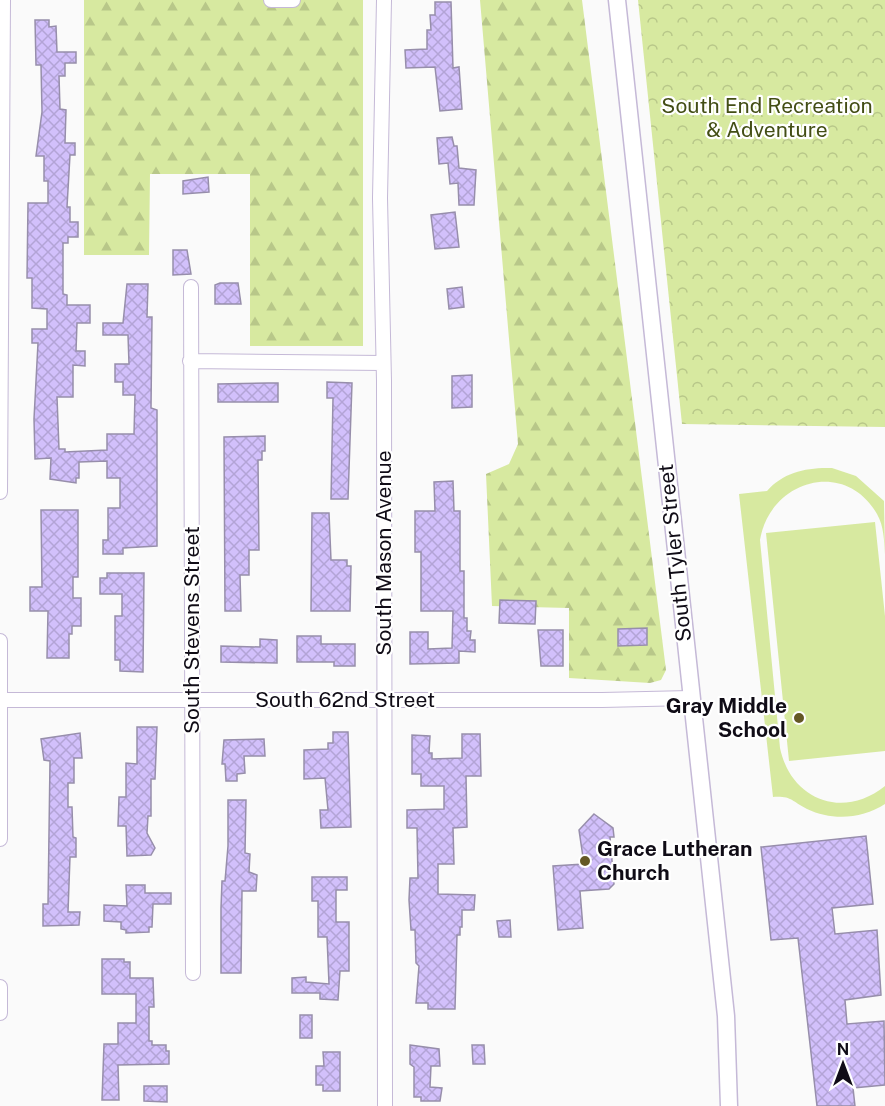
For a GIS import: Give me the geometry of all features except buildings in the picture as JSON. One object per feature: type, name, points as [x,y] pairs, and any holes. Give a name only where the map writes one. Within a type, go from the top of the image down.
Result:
[{"type":"street","points":[[0,492],[3,0]]},
{"type":"street","points":[[271,0],[293,0]]},
{"type":"street","name":"South Mason Avenue","points":[[384,0],[380,194],[383,363],[385,1106]]},
{"type":"street","name":"South Tyler Street","points":[[616,0],[726,1016],[729,1106]]},
{"type":"street","name":"South Stevens Street","points":[[191,287],[193,973]]},
{"type":"street","points":[[190,361],[383,363]]},
{"type":"street","points":[[0,641],[0,839]]},
{"type":"street","name":"South 62nd Street","points":[[0,700],[690,698]]},
{"type":"street","points":[[0,987],[0,1013]]},
{"type":"green space","points":[[84,0],[363,0],[363,346],[250,346],[250,174],[150,174],[149,255],[84,255]]},
{"type":"green space","points":[[480,0],[582,0],[666,670],[661,680],[650,683],[569,678],[569,608],[492,606],[486,474],[509,464],[518,444]]},
{"type":"green space","name":"South End Recreation & Adventure","points":[[638,0],[885,0],[885,427],[682,424]]},
{"type":"green space","points":[[832,468],[856,476],[884,501],[885,555],[884,539],[877,514],[863,497],[847,486],[829,482],[810,484],[793,491],[778,503],[767,519],[760,540],[780,748],[786,766],[795,781],[807,792],[836,803],[852,802],[869,796],[885,786],[885,804],[867,813],[847,817],[817,813],[788,798],[773,797],[739,494],[767,491],[781,479],[796,472]]},
{"type":"green space","points":[[875,522],[885,616],[885,751],[789,761],[766,533]]},
{"type":"place","name":"Gray Middle School","points":[[799,718]]},
{"type":"place","name":"Grace Lutheran Church","points":[[585,861]]}]
